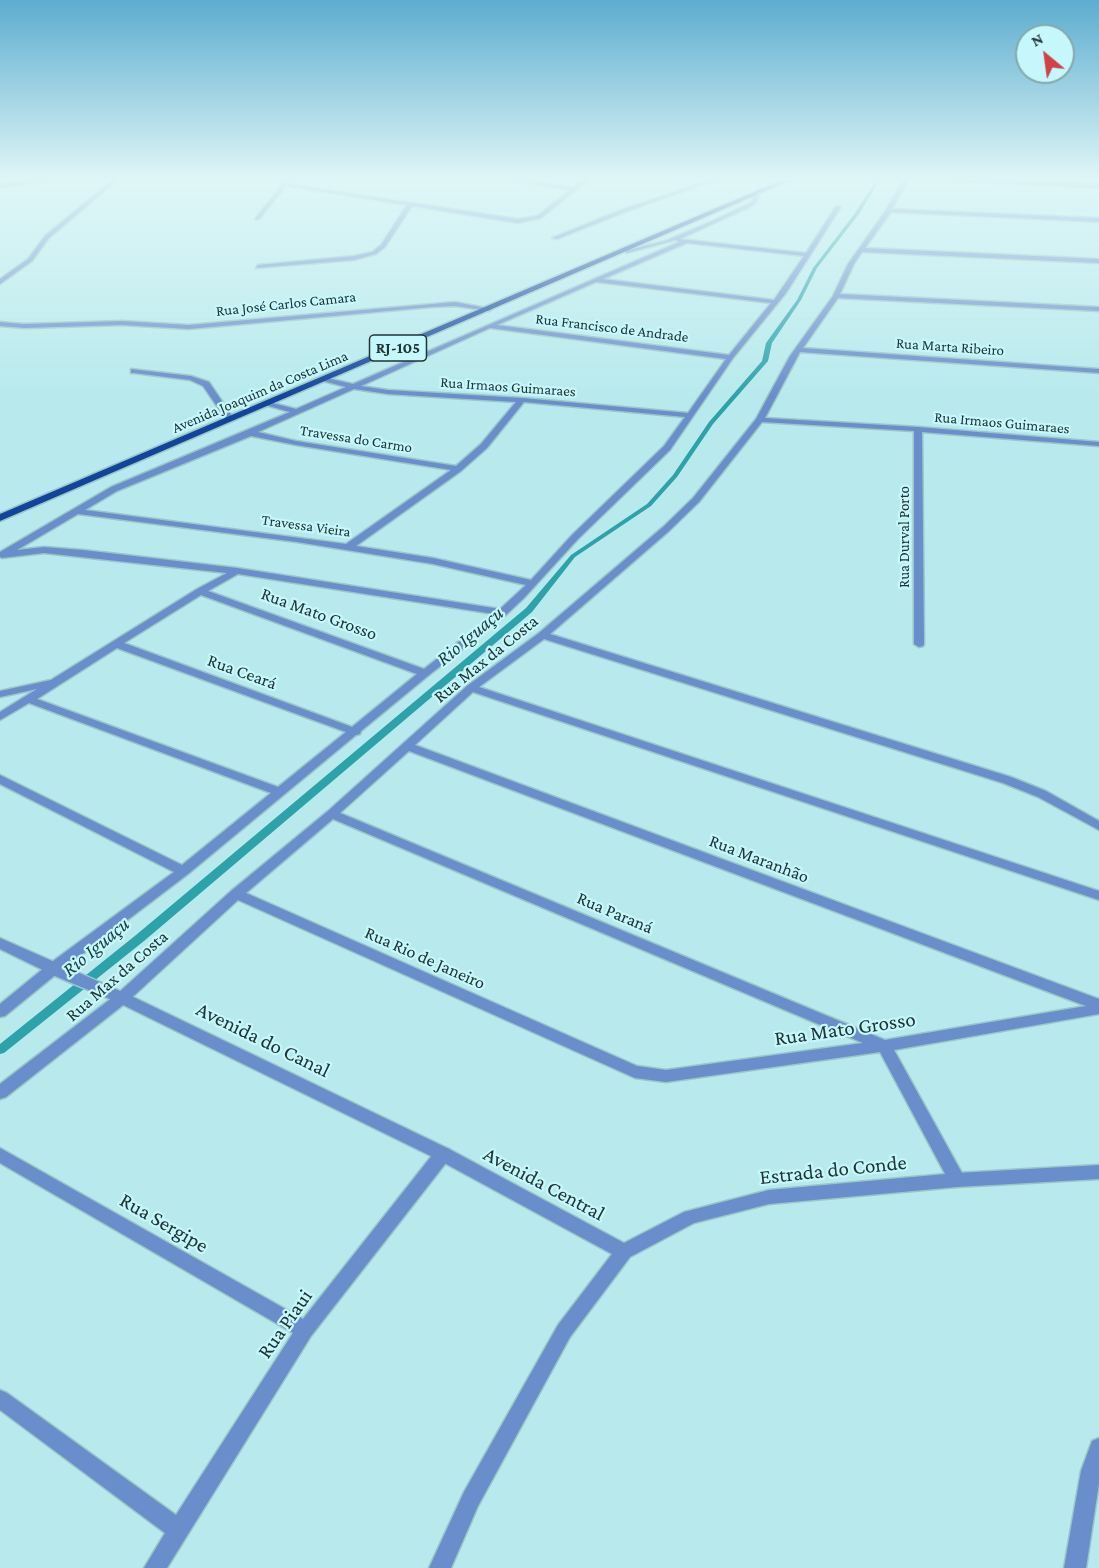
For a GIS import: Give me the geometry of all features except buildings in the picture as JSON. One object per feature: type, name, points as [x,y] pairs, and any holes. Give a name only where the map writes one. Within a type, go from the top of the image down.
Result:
[{"type":"main road","name":"Avenida Joaquim da Costa Lima","points":[[0,518],[627,251]]},
{"type":"street","points":[[0,282],[30,260],[37,250]]},
{"type":"street","points":[[258,267],[361,257],[377,250]]},
{"type":"street","points":[[1,556],[114,489],[250,433],[665,250]]},
{"type":"street","points":[[765,250],[806,255]]},
{"type":"street","name":"Rua Max da Costa","points":[[0,1012],[183,871],[503,612],[575,537],[667,448],[731,357],[776,302],[809,250]]},
{"type":"street","name":"Rua Max da Costa","points":[[0,1093],[332,814],[471,688],[543,635],[688,508],[760,420],[799,350],[836,296],[860,250]]},
{"type":"street","points":[[864,250],[1099,261]]},
{"type":"street","points":[[595,280],[776,302]]},
{"type":"street","points":[[836,296],[1099,309]]},
{"type":"street","name":"Rua José Carlos Camara","points":[[0,324],[24,326],[122,323],[189,327],[433,304],[455,304],[489,309]]},
{"type":"street","name":"Rua Francisco de Andrade","points":[[489,326],[731,357]]},
{"type":"street","name":"Rua Marta Ribeiro","points":[[799,350],[1099,371]]},
{"type":"street","points":[[134,371],[191,378],[206,384],[230,419]]},
{"type":"street","name":"Rua Irmaos Guimaraes","points":[[326,378],[354,387],[388,392],[522,400],[689,415]]},
{"type":"street","points":[[348,547],[458,469],[484,446],[522,400]]},
{"type":"street","points":[[268,403],[297,412]]},
{"type":"street","name":"Rua Irmaos Guimaraes","points":[[760,420],[918,429],[1099,444]]},
{"type":"street","name":"Rua Durval Porto","points":[[918,429],[920,644]]},
{"type":"street","name":"Travessa do Carmo","points":[[250,433],[296,443],[458,469]]},
{"type":"street","name":"Travessa Vieira","points":[[74,511],[348,547],[433,561],[531,583]]},
{"type":"street","points":[[1,556],[24,551],[53,550],[237,571],[503,612]]},
{"type":"street","points":[[0,717],[200,591],[237,571]]},
{"type":"street","name":"Rua Mato Grosso","points":[[200,591],[425,674]]},
{"type":"street","points":[[543,635],[1007,780],[1041,794],[1099,826]]},
{"type":"street","name":"Rua Ceará","points":[[117,644],[356,732]]},
{"type":"street","points":[[0,694],[58,681]]},
{"type":"street","points":[[471,688],[1099,897]]},
{"type":"street","points":[[28,699],[279,792]]},
{"type":"street","name":"Rua Maranhão","points":[[407,746],[1099,1007]]},
{"type":"street","points":[[0,779],[183,871]]},
{"type":"street","name":"Rua Paraná","points":[[332,814],[884,1046]]},
{"type":"street","name":"Rua Rio de Janeiro","points":[[236,894],[599,1057]]},
{"type":"street","points":[[0,943],[57,970]]},
{"type":"street","name":"Avenida do Canal","points":[[57,970],[118,996],[443,1154]]},
{"type":"street","name":"Rua Mato Grosso","points":[[599,1057],[635,1072],[666,1076],[884,1046],[1099,1007]]},
{"type":"street","points":[[884,1046],[957,1180]]},
{"type":"street","name":"Avenida Central","points":[[443,1154],[624,1252]]},
{"type":"street","name":"Rua Piaui","points":[[155,1568],[305,1330],[443,1154]]},
{"type":"street","name":"Rua Sergipe","points":[[0,1155],[305,1330]]},
{"type":"street","name":"Estrada do Conde","points":[[440,1568],[471,1499],[564,1331],[624,1252],[690,1217],[769,1197],[957,1180],[1099,1172]]},
{"type":"street","points":[[0,1399],[179,1530]]},
{"type":"street","points":[[1075,1568],[1091,1471],[1099,1448]]},
{"type":"waterway","name":"Rio Iguaçu","points":[[0,1050],[140,938],[529,610],[573,556],[649,505],[675,476],[711,423],[765,361],[769,343],[799,300],[815,268],[829,250]]}]
